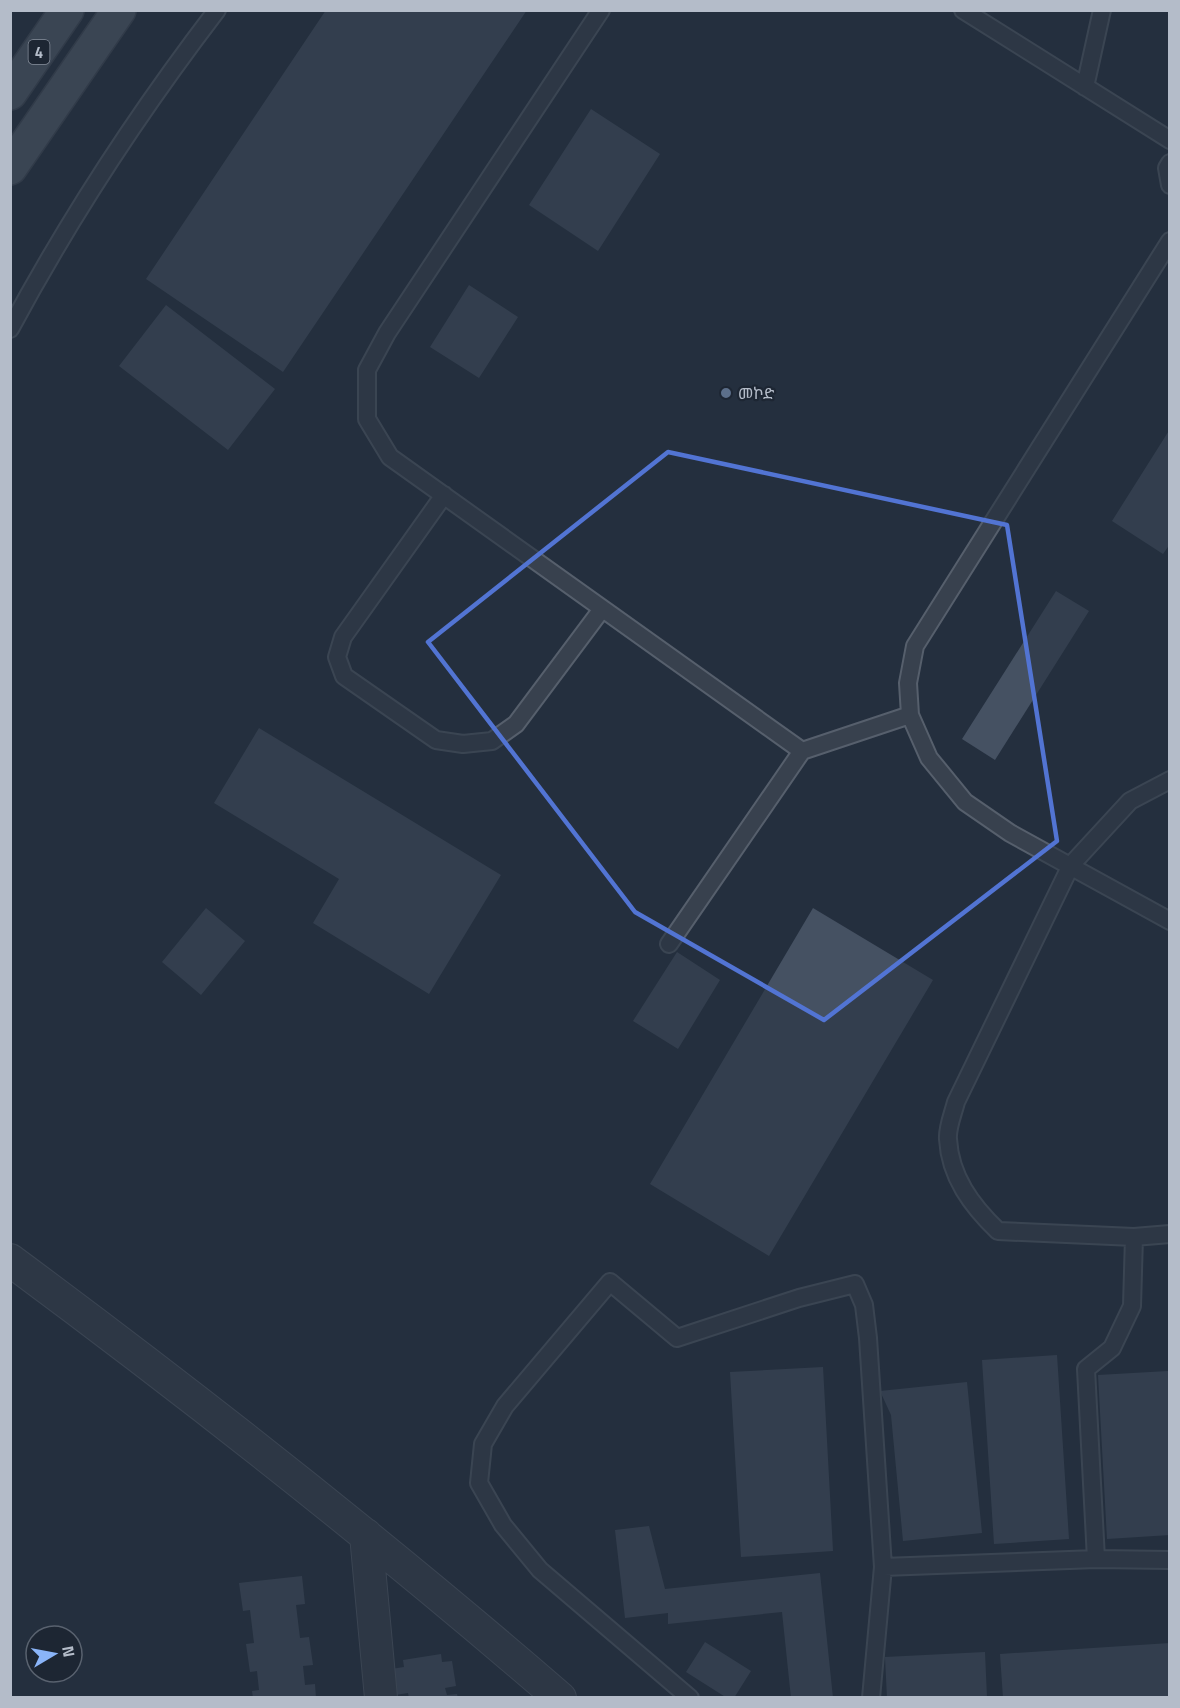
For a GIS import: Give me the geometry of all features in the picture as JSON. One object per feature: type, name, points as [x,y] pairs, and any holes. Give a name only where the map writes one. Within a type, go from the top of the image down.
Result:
[{"type":"main road","name":"4","points":[[10,93],[67,10]]},
{"type":"main road","points":[[10,168],[119,10]]},
{"type":"street","points":[[10,1260],[132,1350],[420,1577],[560,1698]]},
{"type":"street","points":[[366,1535],[381,1698]]},
{"type":"lane","points":[[10,330],[39,275],[166,79],[217,10]]},
{"type":"lane","points":[[601,10],[393,323],[367,370],[367,419],[390,457],[801,751]]},
{"type":"lane","points":[[963,10],[1170,140]]},
{"type":"lane","points":[[1085,87],[1102,10]]},
{"type":"lane","points":[[1170,163],[1167,168],[1170,185]]},
{"type":"lane","points":[[1170,241],[915,646],[909,683],[910,715],[929,758],[965,802],[1010,833],[1170,921]]},
{"type":"lane","points":[[444,495],[343,637],[337,657],[344,676],[436,740],[463,744],[492,741],[516,724],[602,609]]},
{"type":"lane","points":[[669,944],[801,751],[910,715]]},
{"type":"lane","points":[[1170,780],[1130,801],[1071,865],[956,1102],[948,1138],[957,1177],[974,1207],[998,1232],[1134,1237],[1170,1234]]},
{"type":"lane","points":[[1096,1559],[1086,1369],[1112,1348],[1132,1306],[1134,1237]]},
{"type":"lane","points":[[690,1698],[540,1570],[503,1525],[479,1483],[483,1444],[505,1406],[610,1282],[677,1338],[799,1298],[855,1284],[864,1305],[883,1567],[871,1698]]},
{"type":"lane","points":[[883,1567],[1096,1559],[1170,1560]]},
{"type":"highlighted area","points":[[668,452],[1007,525],[1057,841],[824,1020],[635,912],[428,642]]},
{"type":"building","points":[[326,10],[527,10],[283,372],[146,279]]},
{"type":"building","points":[[591,109],[660,154],[598,251],[529,205]]},
{"type":"building","points":[[469,285],[518,317],[479,378],[430,347]]},
{"type":"building","points":[[166,305],[275,389],[228,450],[119,366]]},
{"type":"building","points":[[1170,429],[1170,544],[1163,554],[1112,521]]},
{"type":"building","points":[[1056,591],[1089,611],[995,760],[962,739]]},
{"type":"building","points":[[259,728],[501,875],[429,994],[313,923],[339,879],[214,803]]},
{"type":"building","points":[[206,908],[245,941],[201,995],[162,962]]},
{"type":"building","points":[[813,908],[933,980],[769,1256],[650,1184]]},
{"type":"building","points":[[677,952],[720,980],[678,1049],[633,1021]]},
{"type":"building","points":[[1057,1355],[1069,1539],[994,1544],[982,1360]]},
{"type":"building","points":[[823,1367],[833,1551],[741,1557],[730,1372]]},
{"type":"building","points":[[1168,1371],[1170,1535],[1107,1539],[1098,1375]]},
{"type":"building","points":[[967,1382],[982,1533],[903,1541],[891,1415],[880,1391]]},
{"type":"building","points":[[649,1526],[665,1589],[820,1573],[833,1698],[791,1698],[782,1612],[668,1624],[668,1613],[625,1618],[615,1530]]},
{"type":"building","points":[[302,1576],[305,1604],[296,1605],[300,1638],[309,1637],[313,1665],[303,1666],[305,1685],[315,1684],[316,1698],[253,1698],[252,1691],[259,1690],[257,1671],[250,1672],[246,1644],[254,1643],[250,1610],[243,1611],[239,1583]]},
{"type":"building","points":[[705,1642],[751,1671],[734,1698],[727,1698],[686,1672]]},
{"type":"building","points":[[1170,1643],[1170,1698],[1003,1698],[1000,1654]]},
{"type":"building","points":[[985,1652],[987,1698],[887,1698],[885,1657]]},
{"type":"building","points":[[441,1654],[442,1662],[452,1661],[456,1686],[445,1688],[447,1695],[457,1694],[458,1698],[409,1698],[408,1693],[395,1695],[391,1669],[404,1667],[403,1660]]},
{"type":"place","name":"መኮድ","points":[[726,393]]}]
